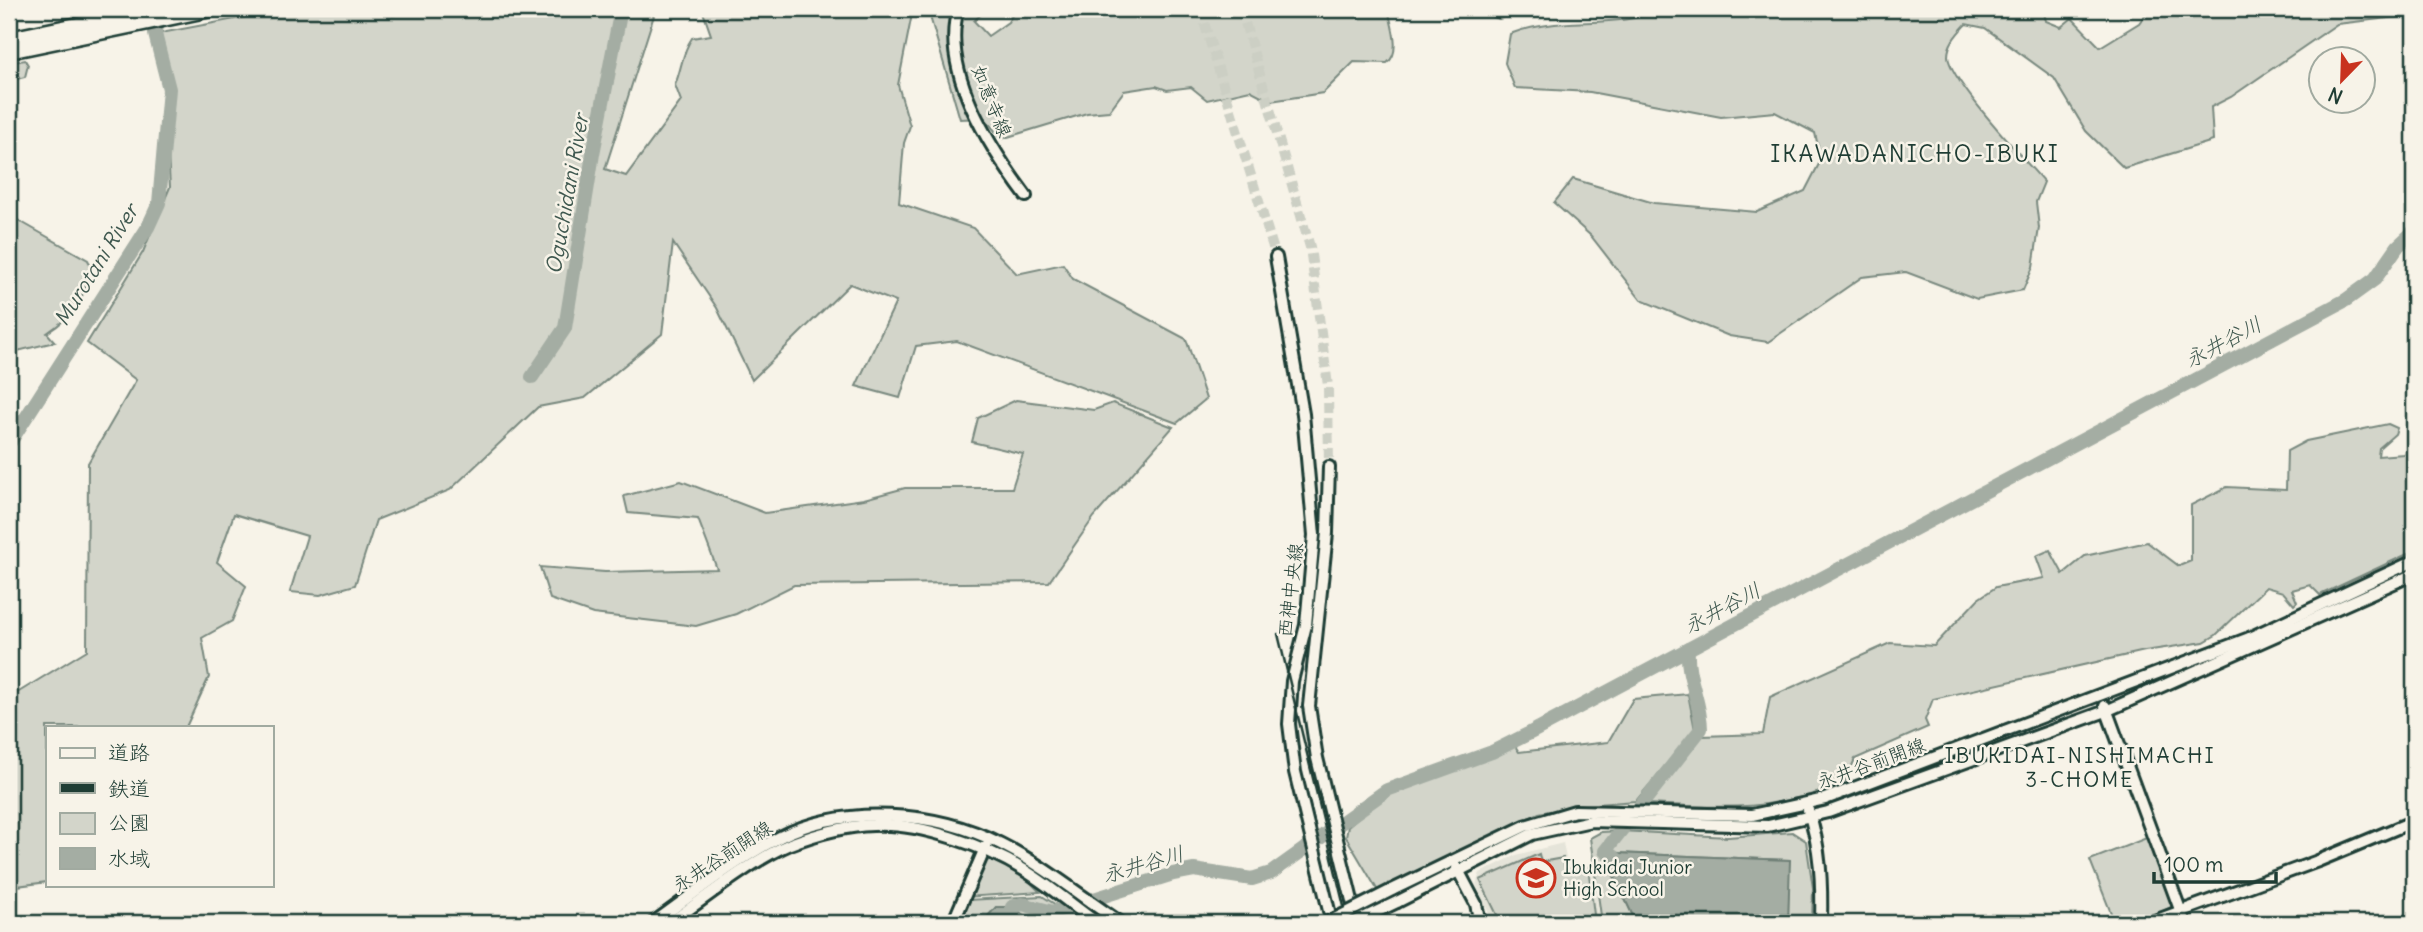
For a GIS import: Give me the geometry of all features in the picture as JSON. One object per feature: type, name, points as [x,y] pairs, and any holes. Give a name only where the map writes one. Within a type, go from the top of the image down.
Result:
[{"type":"highway","points":[[10,45],[155,9]]},
{"type":"highway","points":[[10,45],[211,9]]},
{"type":"street","name":"如意寺線","points":[[958,9],[954,43],[966,91],[994,153],[1026,196]]},
{"type":"street","name":"西神中央線","points":[[1276,257],[1303,414],[1314,535],[1307,625],[1292,681],[1289,724],[1295,772],[1329,923]]},
{"type":"street","name":"西神中央線","points":[[1329,467],[1326,533],[1309,706],[1317,758],[1355,923]]},
{"type":"street","name":"永井谷前開線","points":[[1329,923],[1525,826],[1574,811],[1752,815],[1807,804],[2102,696],[2247,639],[2414,561]]},
{"type":"street","name":"永井谷前開線","points":[[1355,923],[1532,834],[1591,821],[1768,826],[1810,816],[2106,711],[2414,574]]},
{"type":"street","points":[[2102,696],[2185,923]]},
{"type":"street","points":[[1807,804],[1816,833],[1822,882],[1821,923]]},
{"type":"street","name":"永井谷前開線","points":[[653,923],[751,853],[783,835],[827,821],[867,816],[920,818],[990,838],[1121,923]]},
{"type":"street","points":[[2150,923],[2318,861],[2414,821]]},
{"type":"street","name":"永井谷前開線","points":[[670,923],[710,893],[788,845],[835,831],[874,825],[915,829],[985,850],[1025,870],[1097,923]]},
{"type":"street","points":[[1335,834],[1364,923]]},
{"type":"street","points":[[953,923],[990,838]]},
{"type":"street","points":[[1453,860],[1476,904],[1480,923]]},
{"type":"shaded area","name":"Ibukidai Junior High School","points":[[1563,843],[1568,868],[1592,864],[1600,923],[1493,923],[1476,884],[1480,873],[1516,855]]},
{"type":"green space","points":[[288,9],[390,9],[393,15],[415,9],[656,9],[605,169],[626,176],[681,101],[675,85],[686,49],[692,38],[711,35],[702,9],[913,9],[898,85],[910,126],[904,143],[899,203],[973,228],[1017,274],[1063,264],[1073,279],[1186,339],[1206,399],[1177,423],[957,341],[916,346],[900,398],[856,386],[896,302],[850,284],[752,380],[717,308],[673,243],[662,334],[585,398],[538,407],[450,490],[376,520],[355,585],[320,595],[290,592],[307,536],[234,514],[217,562],[246,586],[232,621],[202,638],[209,677],[186,726],[46,726],[46,882],[9,887],[9,698],[87,650],[88,463],[136,380],[87,343],[143,252],[170,187],[161,33]]},
{"type":"green space","points":[[932,9],[987,9],[974,21],[988,36],[1008,22],[1016,9],[1388,9],[1395,45],[1387,63],[1354,62],[1323,93],[1271,101],[1250,90],[1207,100],[1191,87],[1167,90],[1156,86],[1124,91],[1109,111],[1087,113],[1001,139],[985,118],[960,119],[931,20]]},
{"type":"green space","points":[[1430,9],[1522,9],[1499,19],[1475,10]]},
{"type":"green space","points":[[1661,9],[2043,9],[2046,21],[2061,27],[2072,18],[2100,47],[2139,23],[2148,11],[2158,9],[2414,9],[2414,15],[2337,24],[2231,97],[2211,107],[2213,141],[2124,168],[2086,131],[2054,78],[1985,28],[1966,24],[1950,47],[1948,56],[1952,67],[1974,101],[2044,182],[2036,202],[2039,228],[2033,267],[2023,290],[1977,299],[1906,272],[1862,277],[1768,342],[1729,336],[1641,300],[1591,236],[1554,203],[1573,179],[1654,203],[1757,212],[1805,191],[1821,160],[1815,133],[1775,112],[1721,117],[1590,92],[1515,88],[1505,63],[1510,34],[1549,25],[1626,19]]},
{"type":"green space","points":[[25,60],[28,65],[25,77],[9,81],[9,63]]},
{"type":"green space","points":[[9,215],[88,260],[92,268],[77,306],[65,320],[47,333],[55,342],[9,353]]},
{"type":"green space","points":[[1016,400],[1094,410],[1113,403],[1173,427],[1094,517],[1049,582],[794,585],[736,614],[696,626],[593,614],[550,599],[540,567],[605,572],[717,569],[698,519],[628,513],[624,496],[681,481],[765,513],[864,499],[905,488],[1012,488],[1023,454],[972,442],[978,418]]},
{"type":"green space","points":[[2388,424],[2397,428],[2395,434],[2379,448],[2378,456],[2404,454],[2414,449],[2414,551],[2320,595],[2310,585],[2292,590],[2297,602],[2294,605],[2283,592],[2266,587],[2216,635],[2204,642],[2145,651],[1933,699],[1925,720],[1928,727],[1855,759],[1844,784],[1817,793],[1793,800],[1747,806],[1647,804],[1701,736],[1763,734],[1770,697],[1890,643],[1934,646],[1978,599],[1996,587],[2044,578],[2036,556],[2050,550],[2063,574],[2085,556],[2147,542],[2179,566],[2191,561],[2191,505],[2227,487],[2286,490],[2287,451],[2306,441]]},
{"type":"green space","points":[[1688,694],[1695,730],[1636,801],[1584,805],[1539,813],[1378,891],[1346,837],[1348,826],[1386,794],[1515,746],[1519,752],[1608,742],[1633,699]]},
{"type":"green space","points":[[1601,832],[1728,837],[1792,832],[1806,841],[1813,888],[1812,923],[1788,923],[1789,860],[1615,853],[1608,863],[1633,916],[1631,923],[1602,923],[1590,838]]},
{"type":"green space","points":[[2149,837],[2171,896],[2171,907],[2139,923],[2115,923],[2090,860]]},
{"type":"green space","name":"Ibukidai Junior High School","points":[[1539,854],[1541,862],[1563,858],[1565,869],[1588,866],[1595,923],[1501,923],[1480,880]]},
{"type":"green space","points":[[992,859],[1027,879],[1040,892],[965,897],[986,861]]},
{"type":"green space","points":[[1042,896],[1085,923],[1035,923],[1012,907],[996,907],[982,923],[961,923],[968,900]]},
{"type":"water","points":[[1615,853],[1790,860],[1788,923],[1631,923],[1633,916],[1608,863]]},
{"type":"water","points":[[996,907],[1012,907],[1035,923],[982,923]]},
{"type":"waterway","name":"Murotani River","points":[[9,444],[148,227],[159,203],[169,89],[155,34],[157,9]]},
{"type":"waterway","name":"Oguchidani River","points":[[532,377],[565,328],[593,154],[621,9]]},
{"type":"waterway","name":"永井谷川","points":[[1012,907],[1022,904],[1053,912],[1173,874],[1194,870],[1252,879],[1271,873],[1387,790],[1492,752],[1530,733],[2346,300],[2375,279],[2398,246],[2414,231]]},
{"type":"waterway","points":[[1627,866],[1605,851],[1701,729],[1689,669],[1688,649]]},
{"type":"tunnel","points":[[1200,9],[1276,257]]},
{"type":"tunnel","points":[[1241,9],[1310,247],[1328,386],[1329,467]]},
{"type":"railway","points":[[1278,634],[1348,923]]},
{"type":"place","name":"Ibukidai Junior High School","points":[[1536,878]]},
{"type":"district","name":"IKAWADANICHO-IBUKI","points":[[1915,153]]},
{"type":"district","name":"IBUKIDAI-NISHIMACHI 3-CHOME","points":[[2080,767]]}]
